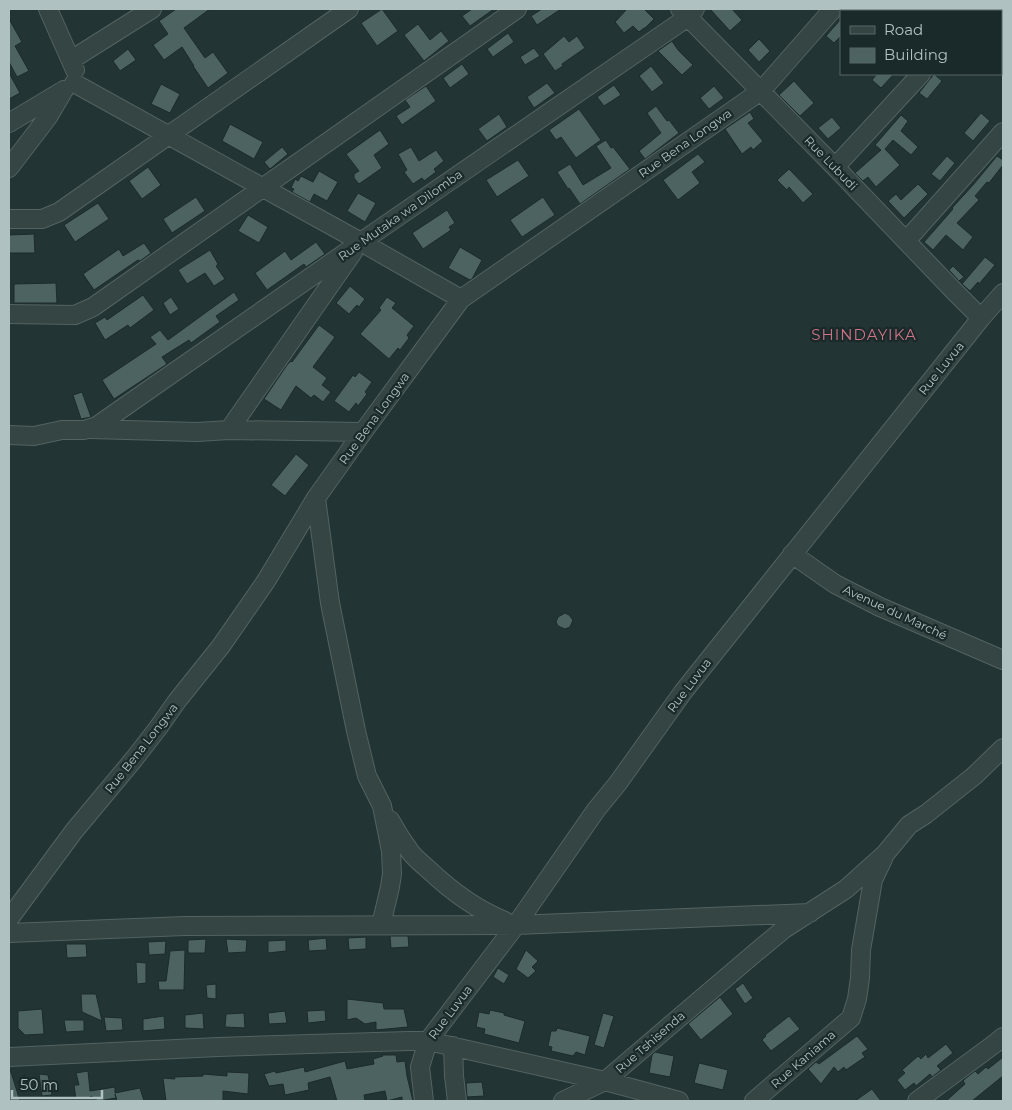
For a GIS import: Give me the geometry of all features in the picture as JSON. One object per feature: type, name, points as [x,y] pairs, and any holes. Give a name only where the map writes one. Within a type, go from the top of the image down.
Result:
[{"type":"street","points":[[9,168],[48,117],[69,86],[75,73],[48,9]]},
{"type":"street","points":[[71,60],[152,9]]},
{"type":"street","points":[[9,219],[42,219],[59,212],[349,9]]},
{"type":"street","points":[[9,314],[75,315],[93,307],[516,9]]},
{"type":"street","name":"Rue Bena Longwa","points":[[9,919],[74,831],[134,759],[221,646],[270,574],[316,498],[461,299],[761,91],[832,9]]},
{"type":"street","name":"Rue Lubudi","points":[[688,11],[761,91],[981,318]]},
{"type":"street","name":"Rue Mutaka wa Dilomba","points":[[97,425],[361,242],[688,11]]},
{"type":"street","points":[[835,167],[920,75]]},
{"type":"street","points":[[69,86],[169,135],[461,299]]},
{"type":"street","points":[[9,123],[69,86]]},
{"type":"street","points":[[906,241],[1003,132]]},
{"type":"street","points":[[229,430],[361,242]]},
{"type":"street","name":"Rue Luvua","points":[[424,1101],[420,1067],[428,1042],[516,924],[682,692],[1003,293]]},
{"type":"street","points":[[9,435],[34,436],[62,430],[84,430],[97,425],[197,432],[229,430],[363,432]]},
{"type":"street","points":[[316,498],[330,603],[367,776],[398,835],[412,854],[453,891],[475,907],[490,915],[516,924]]},
{"type":"street","name":"Avenue du Marché","points":[[792,554],[835,584],[880,607],[1003,660]]},
{"type":"street","points":[[885,854],[909,825],[974,776],[1003,748]]},
{"type":"street","points":[[381,925],[390,887],[392,863],[392,851],[382,806]]},
{"type":"street","name":"Rue Tshisenda","points":[[563,1101],[605,1081],[754,953],[784,929],[846,889],[885,854]]},
{"type":"street","name":"Rue Kaniama","points":[[754,1101],[852,1018],[858,992],[861,950],[873,880],[885,854]]},
{"type":"street","points":[[9,932],[185,926],[516,924],[810,913]]},
{"type":"street","points":[[917,1101],[1003,1037]]},
{"type":"street","points":[[9,1057],[248,1046],[428,1042],[605,1081],[679,1101]]},
{"type":"street","points":[[453,1046],[457,1101]]},
{"type":"building","points":[[176,9],[210,9],[184,28],[205,58],[213,52],[228,73],[208,88],[182,47],[164,60],[153,45],[168,34],[159,21]]},
{"type":"building","points":[[382,9],[398,31],[377,46],[361,23]]},
{"type":"building","points":[[472,9],[494,9],[470,26],[462,16]]},
{"type":"building","points":[[542,9],[561,9],[537,25],[531,16]]},
{"type":"building","points":[[627,9],[644,9],[654,19],[639,32],[633,26],[624,33],[615,22]]},
{"type":"building","points":[[710,9],[732,9],[742,20],[730,31]]},
{"type":"building","points":[[9,19],[22,42],[15,46],[29,71],[17,77],[9,62]]},
{"type":"building","points":[[840,20],[840,37],[834,43],[826,36]]},
{"type":"building","points":[[418,24],[430,40],[441,31],[449,41],[424,61],[404,35]]},
{"type":"building","points":[[508,33],[514,42],[493,57],[487,49]]},
{"type":"building","points":[[564,36],[569,42],[577,36],[585,48],[555,71],[543,54]]},
{"type":"building","points":[[759,39],[770,51],[759,62],[748,50]]},
{"type":"building","points":[[672,41],[693,65],[682,75],[658,51]]},
{"type":"building","points":[[534,48],[540,56],[525,65],[520,57]]},
{"type":"building","points":[[128,49],[136,60],[120,71],[113,61]]},
{"type":"building","points":[[462,64],[469,74],[450,88],[443,78]]},
{"type":"building","points":[[651,66],[664,83],[652,92],[639,76]]},
{"type":"building","points":[[9,73],[20,93],[9,99]]},
{"type":"building","points":[[876,75],[893,75],[881,88],[872,80]]},
{"type":"building","points":[[933,75],[942,81],[927,99],[919,93]]},
{"type":"building","points":[[794,81],[814,103],[800,116],[779,95]]},
{"type":"building","points":[[547,83],[555,93],[534,108],[527,97]]},
{"type":"building","points":[[161,84],[180,94],[170,113],[151,104]]},
{"type":"building","points":[[614,85],[621,95],[604,106],[597,97]]},
{"type":"building","points":[[426,86],[436,101],[402,125],[396,116],[410,107],[405,100]]},
{"type":"building","points":[[714,86],[724,98],[709,109],[700,98]]},
{"type":"building","points":[[656,106],[679,133],[645,159],[639,151],[661,133],[647,113]]},
{"type":"building","points":[[579,109],[601,140],[576,158],[561,137],[556,140],[549,130]]},
{"type":"building","points":[[750,112],[754,119],[748,123],[763,141],[753,150],[751,147],[742,154],[725,129]]},
{"type":"building","points":[[981,113],[990,121],[973,141],[964,133]]},
{"type":"building","points":[[499,114],[507,127],[487,141],[478,129]]},
{"type":"building","points":[[901,115],[908,121],[901,131],[918,147],[911,155],[893,140],[885,149],[900,165],[876,187],[868,177],[863,181],[855,173],[881,150],[875,145]]},
{"type":"building","points":[[832,117],[841,128],[828,139],[818,128]]},
{"type":"building","points":[[230,124],[263,142],[254,159],[222,141]]},
{"type":"building","points":[[380,130],[389,144],[374,155],[382,168],[359,184],[354,178],[354,174],[359,171],[346,154]]},
{"type":"building","points":[[606,140],[630,169],[580,204],[557,172],[570,164],[583,185],[611,168],[596,146]]},
{"type":"building","points":[[282,147],[288,154],[270,169],[264,162]]},
{"type":"building","points":[[411,147],[419,161],[436,150],[444,161],[434,169],[436,172],[424,181],[422,178],[413,184],[404,172],[407,170],[398,154]]},
{"type":"building","points":[[698,154],[705,162],[692,172],[700,183],[678,200],[663,180]]},
{"type":"building","points":[[947,156],[955,163],[940,181],[931,174]]},
{"type":"building","points":[[997,156],[1003,160],[1003,165],[989,183],[987,182],[975,196],[979,200],[957,223],[973,237],[963,250],[946,235],[933,250],[924,242]]},
{"type":"building","points":[[518,160],[529,176],[497,197],[486,180]]},
{"type":"building","points":[[148,167],[161,185],[142,199],[129,181]]},
{"type":"building","points":[[789,169],[813,194],[803,203],[789,187],[787,190],[777,180]]},
{"type":"building","points":[[319,171],[338,182],[327,201],[314,194],[310,202],[292,192],[294,189],[291,188],[295,179],[298,181],[301,176],[313,182]]},
{"type":"building","points":[[918,184],[928,194],[904,218],[888,201],[896,194],[901,200]]},
{"type":"building","points":[[358,193],[376,203],[365,222],[347,211]]},
{"type":"building","points":[[196,197],[205,211],[172,233],[163,219]]},
{"type":"building","points":[[543,197],[555,215],[522,237],[510,220]]},
{"type":"building","points":[[98,203],[109,219],[75,242],[64,225]]},
{"type":"building","points":[[447,210],[455,223],[449,227],[451,230],[423,249],[412,233]]},
{"type":"building","points":[[248,215],[268,227],[259,243],[238,231]]},
{"type":"building","points":[[34,234],[35,253],[9,253],[9,235]]},
{"type":"building","points":[[316,242],[325,254],[306,267],[304,264],[267,290],[255,273],[285,251],[291,260]]},
{"type":"building","points":[[144,243],[151,253],[94,290],[83,274],[119,249],[123,256]]},
{"type":"building","points":[[460,247],[482,260],[470,280],[448,268]]},
{"type":"building","points":[[210,250],[218,264],[216,266],[225,279],[214,286],[205,273],[187,284],[178,270]]},
{"type":"building","points":[[985,257],[995,265],[979,284],[978,282],[970,291],[962,284]]},
{"type":"building","points":[[953,266],[964,277],[959,281],[949,270]]},
{"type":"building","points":[[56,283],[57,303],[14,303],[14,284]]},
{"type":"building","points":[[350,286],[365,299],[359,307],[357,305],[349,314],[336,303]]},
{"type":"building","points":[[234,292],[239,300],[216,316],[220,322],[191,343],[189,340],[162,357],[167,364],[114,399],[102,380],[156,344],[150,337],[160,330],[168,340]]},
{"type":"building","points":[[143,295],[154,310],[130,328],[128,325],[105,340],[95,323],[105,317],[107,320]]},
{"type":"building","points":[[171,297],[179,309],[170,315],[163,303]]},
{"type":"building","points":[[387,297],[396,303],[392,308],[414,326],[407,335],[409,338],[400,350],[398,348],[389,359],[360,334],[381,310],[379,308]]},
{"type":"building","points":[[319,325],[335,337],[313,367],[327,378],[322,385],[331,392],[323,402],[314,395],[311,398],[296,386],[281,410],[264,399],[287,365],[292,362]]},
{"type":"building","points":[[359,372],[372,382],[365,392],[367,394],[358,406],[356,403],[349,412],[334,401],[353,375],[355,377]]},
{"type":"building","points":[[82,392],[91,417],[81,419],[73,395]]},
{"type":"building","points":[[296,454],[309,465],[285,496],[271,485]]},
{"type":"building","points":[[565,613],[573,620],[570,627],[565,629],[558,626],[556,622],[558,617]]},
{"type":"building","points":[[390,936],[408,936],[409,947],[391,948]]},
{"type":"building","points":[[366,937],[366,949],[349,950],[348,938]]},
{"type":"building","points":[[326,938],[327,950],[309,951],[308,940]]},
{"type":"building","points":[[206,939],[205,953],[188,953],[188,940]]},
{"type":"building","points":[[226,939],[247,940],[246,952],[228,953]]},
{"type":"building","points":[[286,940],[286,951],[268,953],[268,941]]},
{"type":"building","points":[[166,941],[165,954],[149,955],[148,942]]},
{"type":"building","points":[[66,944],[86,944],[87,957],[67,958]]},
{"type":"building","points":[[185,950],[184,990],[159,990],[158,981],[166,981],[170,951]]},
{"type":"building","points":[[526,950],[538,961],[532,967],[536,971],[528,978],[516,969]]},
{"type":"building","points":[[136,962],[146,963],[146,983],[137,984]]},
{"type":"building","points":[[498,968],[509,975],[504,984],[493,977]]},
{"type":"building","points":[[743,983],[753,998],[745,1004],[735,989]]},
{"type":"building","points":[[216,984],[216,999],[207,998],[206,985]]},
{"type":"building","points":[[81,994],[96,994],[102,1021],[82,1012]]},
{"type":"building","points":[[720,997],[733,1014],[701,1040],[688,1024]]},
{"type":"building","points":[[347,999],[383,1003],[384,1009],[404,1009],[408,1027],[376,1030],[376,1022],[365,1024],[356,1018],[347,1020]]},
{"type":"building","points":[[42,1009],[44,1034],[25,1035],[18,1028],[18,1011]]},
{"type":"building","points":[[325,1010],[326,1021],[308,1023],[307,1011]]},
{"type":"building","points":[[490,1010],[525,1021],[519,1043],[484,1034],[485,1029],[476,1027],[479,1012],[489,1014]]},
{"type":"building","points":[[285,1011],[287,1023],[269,1024],[268,1013]]},
{"type":"building","points":[[203,1013],[204,1029],[185,1028],[185,1015]]},
{"type":"building","points":[[244,1013],[245,1028],[225,1027],[226,1014]]},
{"type":"building","points":[[603,1013],[614,1016],[604,1048],[594,1045]]},
{"type":"building","points":[[164,1016],[165,1029],[143,1031],[143,1019]]},
{"type":"building","points":[[789,1016],[800,1029],[771,1051],[762,1040],[765,1035]]},
{"type":"building","points":[[104,1017],[122,1018],[123,1030],[106,1031]]},
{"type":"building","points":[[64,1020],[84,1020],[84,1031],[66,1032]]},
{"type":"building","points":[[557,1028],[590,1036],[585,1055],[576,1052],[573,1056],[551,1051],[552,1047],[548,1046],[551,1031],[556,1031]]},
{"type":"building","points":[[857,1036],[868,1049],[862,1053],[865,1057],[846,1070],[844,1067],[838,1072],[834,1067],[821,1084],[808,1069],[816,1062],[819,1064]]},
{"type":"building","points":[[946,1044],[953,1053],[937,1066],[941,1070],[932,1077],[930,1074],[916,1086],[914,1083],[905,1090],[897,1080],[905,1073],[902,1070],[918,1056],[921,1059],[926,1054],[928,1058]]},
{"type":"building","points":[[655,1052],[674,1056],[670,1077],[649,1073],[652,1055]]},
{"type":"building","points":[[382,1055],[396,1055],[397,1062],[405,1061],[413,1101],[402,1101],[402,1097],[387,1101],[385,1091],[364,1095],[365,1101],[337,1101],[330,1077],[308,1083],[309,1090],[285,1095],[283,1084],[269,1086],[264,1074],[304,1067],[305,1072],[345,1061],[347,1069],[374,1064],[373,1059]]},
{"type":"building","points":[[1003,1057],[1003,1076],[972,1101],[946,1101],[965,1084],[963,1081],[975,1071],[978,1074],[986,1067],[988,1069]]},
{"type":"building","points":[[699,1063],[728,1070],[723,1090],[694,1083]]},
{"type":"building","points":[[88,1071],[90,1091],[115,1087],[115,1093],[140,1088],[144,1101],[117,1101],[115,1094],[116,1098],[98,1101],[91,1096],[76,1100],[74,1085],[79,1085],[76,1073]]},
{"type":"building","points":[[9,1072],[11,1072],[20,1101],[9,1101]]},
{"type":"building","points":[[227,1072],[249,1073],[248,1094],[223,1091],[223,1101],[166,1101],[163,1078],[175,1079],[174,1077],[203,1076],[203,1074],[227,1076]]},
{"type":"building","points":[[39,1074],[48,1075],[52,1095],[42,1096]]},
{"type":"building","points":[[482,1082],[484,1096],[467,1097],[466,1083]]},
{"type":"building","points":[[872,1089],[881,1101],[855,1101]]},
{"type":"district","name":"SHINDAYIKA","points":[[864,334]]}]
